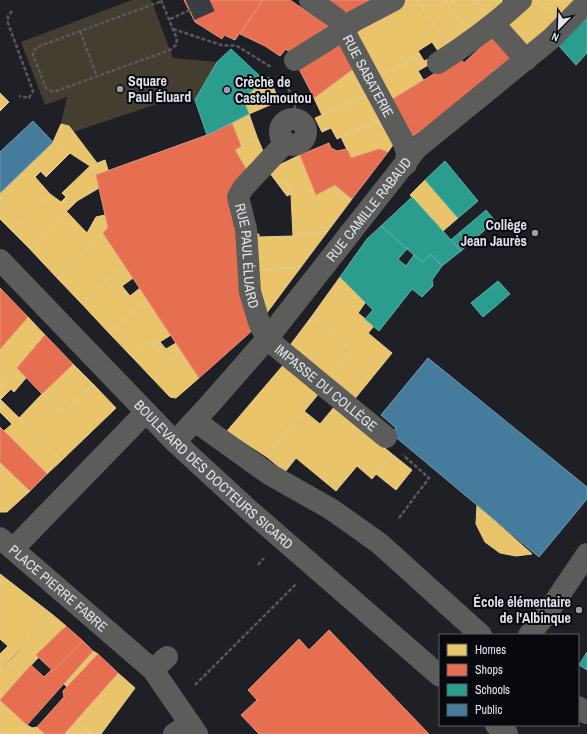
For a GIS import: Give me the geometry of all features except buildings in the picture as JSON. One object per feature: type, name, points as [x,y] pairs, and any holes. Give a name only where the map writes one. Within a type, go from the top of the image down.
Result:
[{"type":"main road","name":"BOULEVARD DES DOCTEURS SICARD","points":[[0,260],[175,442],[249,510],[439,675]]},
{"type":"main road","points":[[497,726],[507,734]]},
{"type":"street","name":"RUE SABATERIE","points":[[310,0],[336,18],[343,29],[403,141],[407,152],[406,164]]},
{"type":"street","points":[[295,60],[343,29],[354,20],[394,0]]},
{"type":"street","points":[[438,63],[494,24],[520,0]]},
{"type":"street","name":"RUE CAMILLE RABAUD","points":[[175,442],[267,339],[406,164],[417,148],[552,38],[587,2]]},
{"type":"street","points":[[494,24],[526,60]]},
{"type":"street","name":"RUE PAUL ÉLUARD","points":[[267,339],[258,322],[250,292],[246,229],[238,197],[243,188],[286,142],[289,144],[298,144],[306,134],[306,130],[302,122],[295,119]]},
{"type":"street","name":"IMPASSE DU COLLÈGE","points":[[267,339],[386,437]]},
{"type":"street","name":"PLACE PIERRE FABRE","points":[[146,412],[7,544],[160,664],[183,694],[187,731]]},
{"type":"street","points":[[195,421],[269,474],[330,509],[371,537],[480,634]]},
{"type":"street","points":[[530,634],[548,612],[587,554]]},
{"type":"path","points":[[161,1],[170,19],[178,39],[176,45],[170,50],[97,77],[51,91],[46,88],[36,62],[34,50],[37,47],[161,1]]},
{"type":"path","points":[[170,19],[190,10]]},
{"type":"path","points":[[12,11],[8,16],[8,23],[33,91],[29,98],[19,96]]},
{"type":"path","points":[[174,29],[221,45],[236,46],[273,69]]},
{"type":"path","points":[[80,31],[97,77]]},
{"type":"path","points":[[284,80],[295,104],[295,119]]},
{"type":"path","points":[[386,437],[388,442],[429,478],[399,518]]},
{"type":"path","points":[[183,694],[297,582]]},
{"type":"shaded area","name":"Square Paul Éluard","points":[[132,0],[151,0],[173,58],[217,62],[195,100],[166,101],[73,132],[69,126],[61,124],[67,97],[45,105],[21,42]]},
{"type":"tunnel","points":[[190,10],[212,0]]},
{"type":"place","name":"Square Paul Éluard","points":[[120,89]]},
{"type":"place","name":"Crèche de Castelmoutou","points":[[227,90]]},
{"type":"place","name":"Collège Jean Jaurès","points":[[535,233]]},
{"type":"place","name":"École élémentaire de l'Albinque","points":[[579,610]]}]
